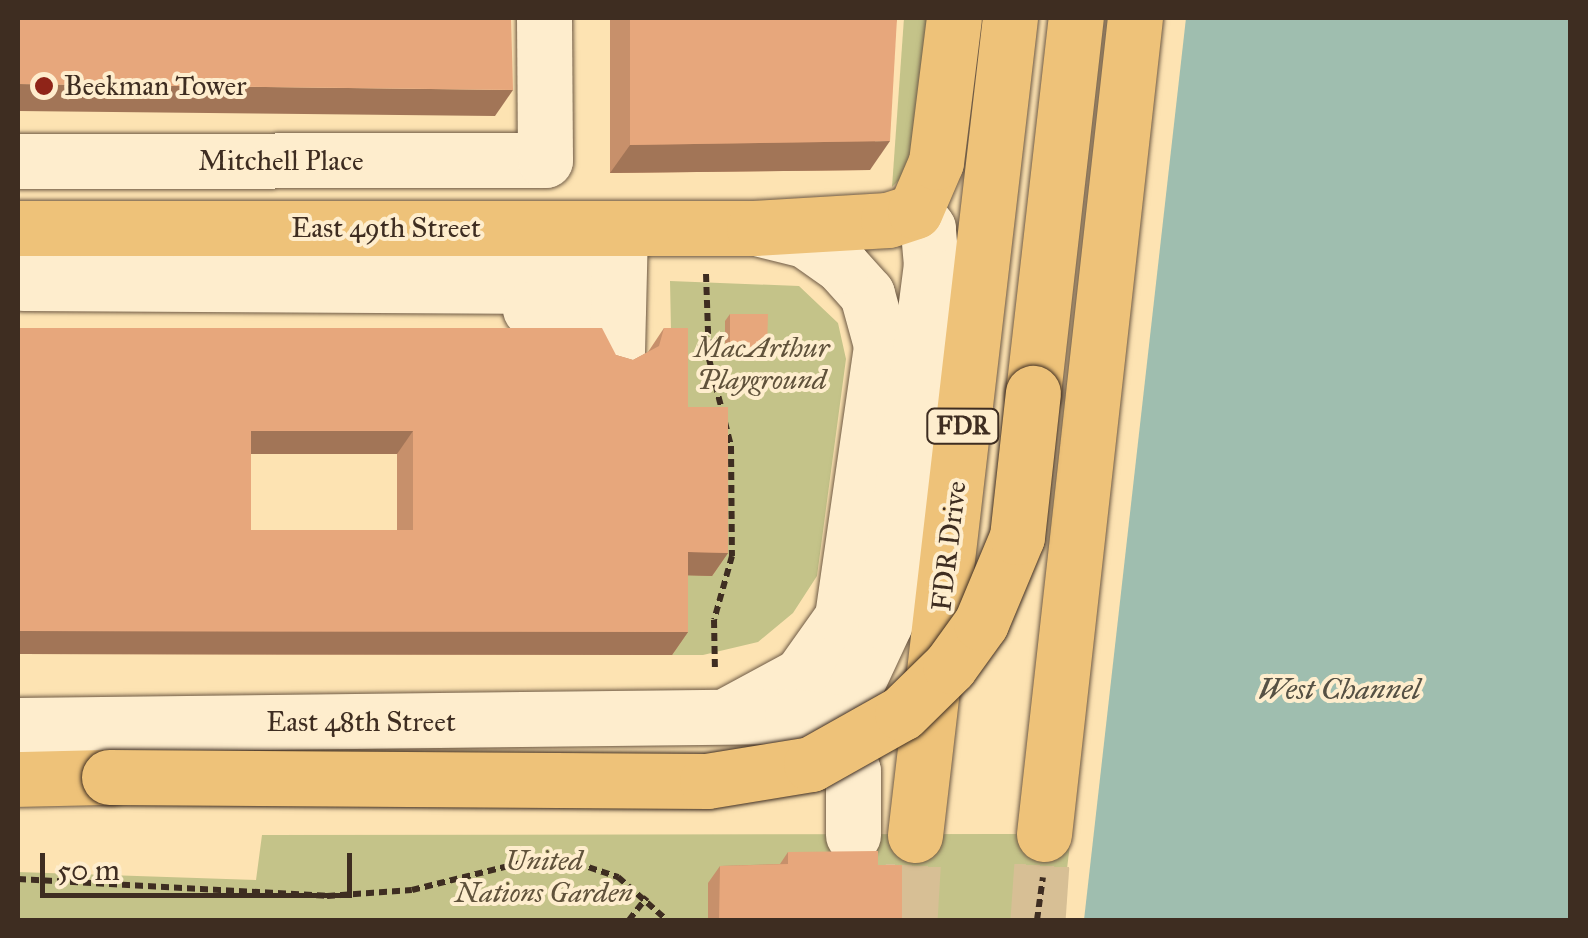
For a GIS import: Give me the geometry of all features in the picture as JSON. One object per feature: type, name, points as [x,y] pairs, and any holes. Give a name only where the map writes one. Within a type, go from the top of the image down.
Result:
[{"type":"main road","points":[[915,211],[936,162],[954,18]]},
{"type":"main road","name":"FDR Drive","points":[[915,836],[1010,18]]},
{"type":"main road","points":[[18,780],[109,777],[706,781],[811,764],[902,713],[950,666],[981,622],[1017,537],[1076,18]]},
{"type":"main road","points":[[1044,834],[1135,18]]},
{"type":"main road","name":"East 49th Street","points":[[20,267],[620,228],[754,228],[888,220],[915,211]]},
{"type":"street","name":"Mitchell Place","points":[[18,161],[546,160],[544,18]]},
{"type":"street","points":[[839,722],[885,624],[931,264],[928,228],[915,211]]},
{"type":"street","points":[[20,267],[618,330],[620,228]]},
{"type":"street","points":[[754,228],[825,252],[867,294],[879,326],[855,559],[832,640],[827,678],[854,772],[853,835]]},
{"type":"street","points":[[576,264],[576,286],[24,283],[20,267],[576,264]]},
{"type":"street","points":[[709,695],[779,690],[832,640]]},
{"type":"street","name":"East 48th Street","points":[[18,724],[709,695],[792,716],[839,722]]},
{"type":"path","points":[[706,281],[709,359],[731,446],[732,556],[714,620],[709,695]]},
{"type":"path","points":[[18,879],[327,896],[412,890],[552,856],[583,861],[646,897],[667,920]]},
{"type":"path","points":[[629,920],[646,897]]},
{"type":"green space","points":[[904,18],[933,18],[914,165],[892,187]]},
{"type":"green space","name":"MacArthur Playground","points":[[670,281],[799,286],[838,323],[846,359],[817,576],[793,613],[758,642],[703,655],[672,655],[671,575],[712,575],[673,430]]},
{"type":"green space","name":"United Nations Garden","points":[[262,835],[1071,835],[1061,920],[18,920],[18,872],[256,880]]},
{"type":"water","name":"West Channel","points":[[1186,18],[1570,18],[1570,920],[1084,920]]},
{"type":"building","points":[[18,18],[511,18],[513,90],[18,84]]},
{"type":"building","points":[[630,18],[897,18],[890,141],[630,145]]},
{"type":"building","points":[[730,314],[768,314],[767,350],[730,350]]},
{"type":"building","points":[[18,328],[602,328],[616,355],[633,360],[659,346],[664,328],[688,328],[688,407],[728,407],[728,553],[688,552],[688,632],[18,631]],"holes":[[[251,431],[413,431],[413,530],[251,530]]]},
{"type":"building","points":[[878,851],[878,865],[902,865],[902,920],[719,920],[720,866],[788,864],[788,852]]},
{"type":"tunnel","points":[[1038,920],[1044,834]]},
{"type":"tunnel","points":[[910,920],[915,835]]},
{"type":"place","name":"Beekman Tower","points":[[44,86]]}]
